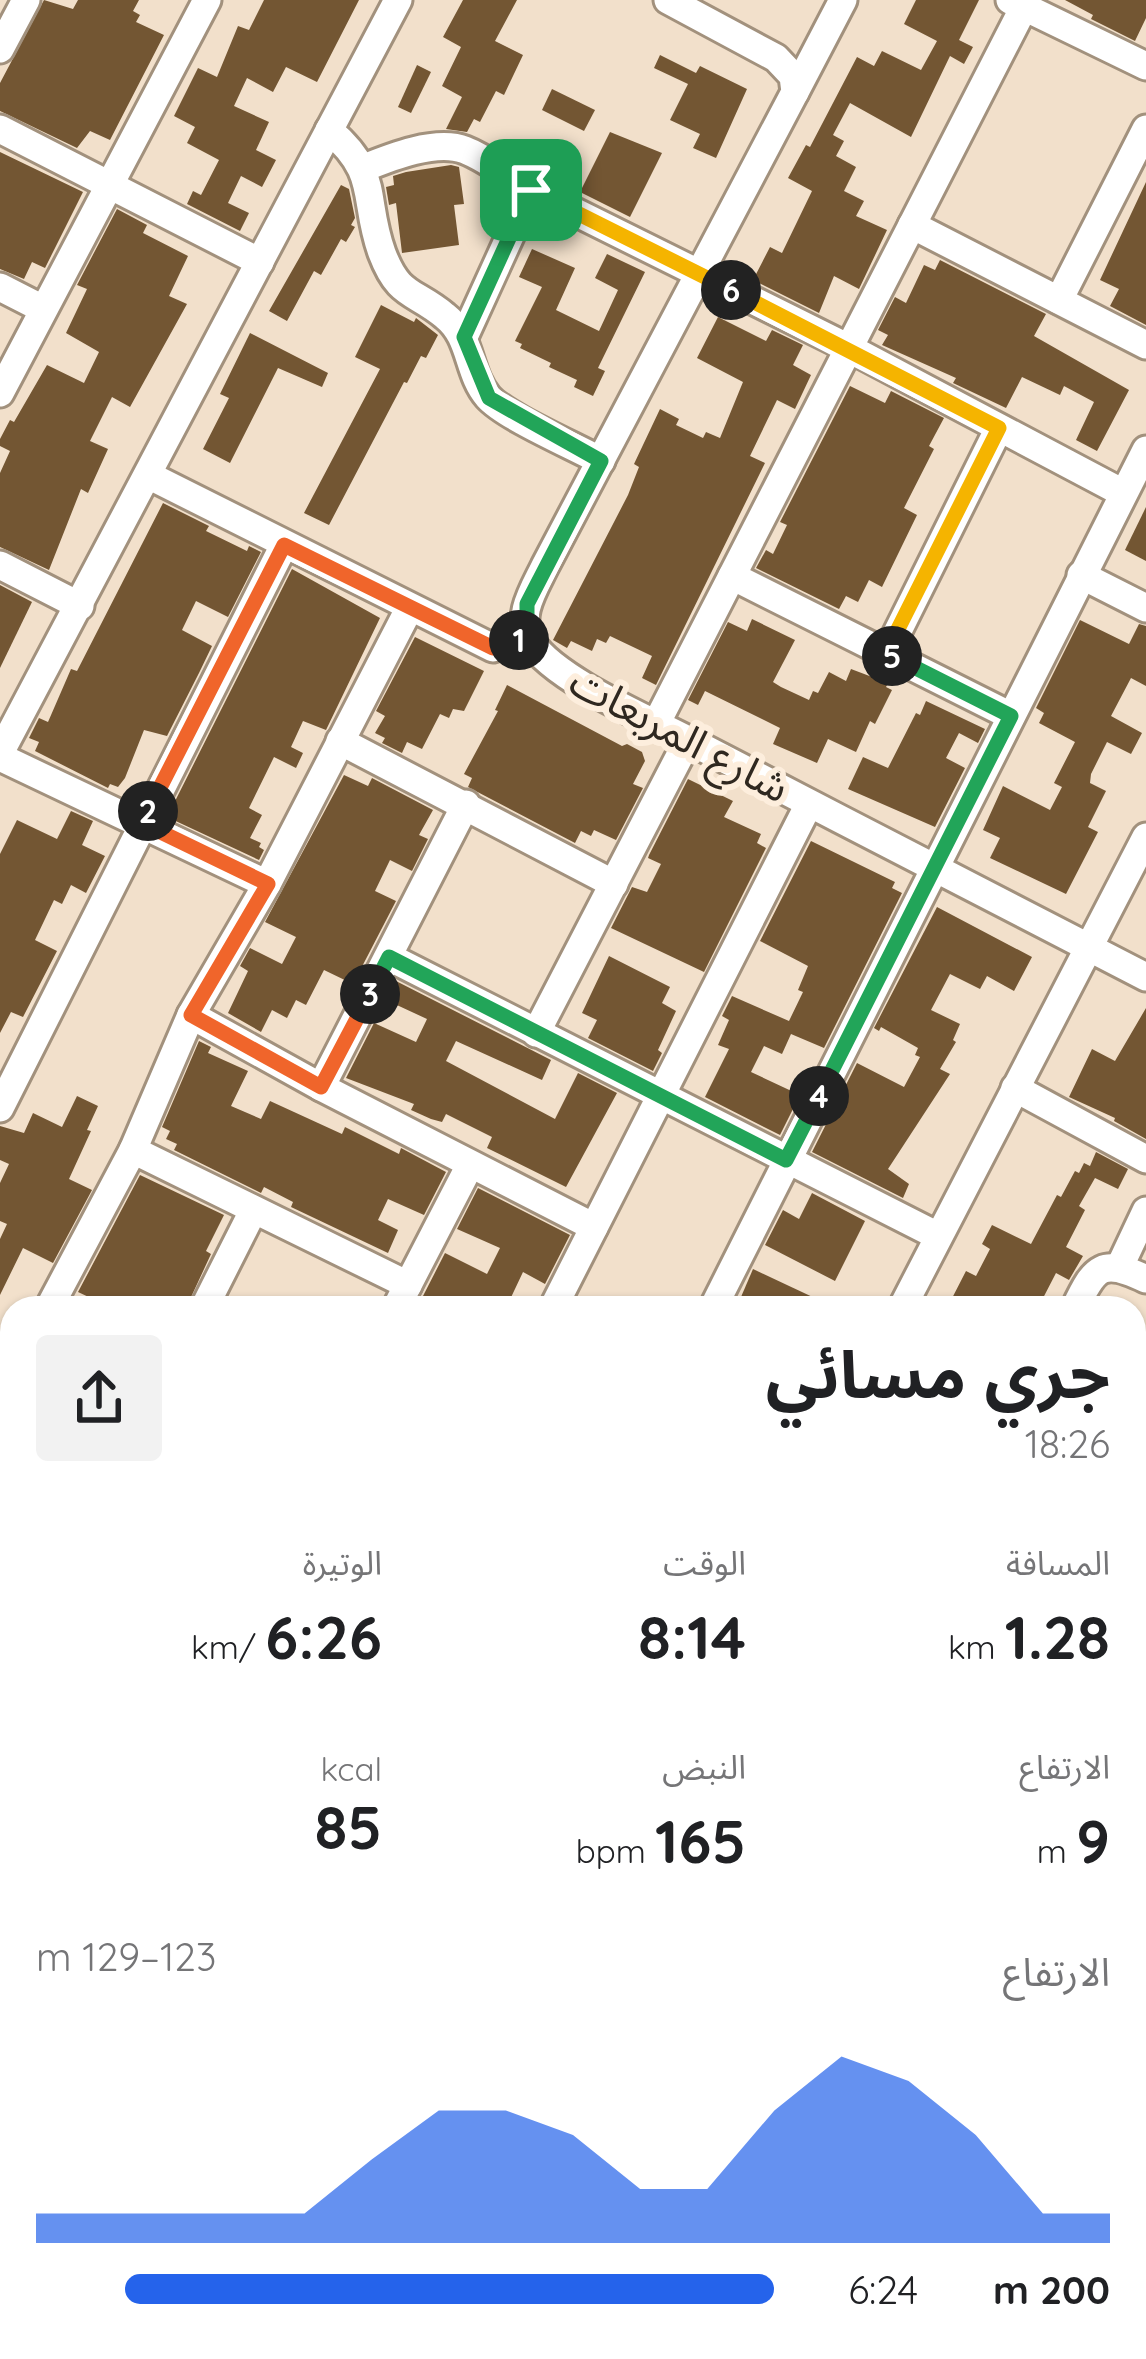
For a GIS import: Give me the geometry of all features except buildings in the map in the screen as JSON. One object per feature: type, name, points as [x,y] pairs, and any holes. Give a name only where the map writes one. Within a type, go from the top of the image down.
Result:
[{"type":"street","points":[[0,49],[26,0]]},
{"type":"street","points":[[0,393],[207,0]]},
{"type":"street","points":[[268,884],[142,823],[3,741],[80,606],[398,0]]},
{"type":"street","points":[[668,0],[776,58],[793,76],[795,92]]},
{"type":"street","name":"شارع المربعات","points":[[843,0],[527,604],[527,637],[562,672],[656,724],[1146,977]]},
{"type":"street","points":[[656,724],[912,225],[1017,4],[1146,66]]},
{"type":"street","points":[[0,129],[260,262]]},
{"type":"street","points":[[1058,300],[1146,129]]},
{"type":"street","points":[[329,130],[364,168],[381,252],[399,289],[447,316],[464,337],[489,398],[601,461]]},
{"type":"street","points":[[364,168],[424,150],[462,148],[531,190],[849,348],[1123,493]]},
{"type":"street","points":[[464,337],[531,190]]},
{"type":"street","points":[[912,225],[1146,345]]},
{"type":"street","points":[[0,287],[43,309]]},
{"type":"street","points":[[886,653],[999,428]]},
{"type":"street","points":[[718,1296],[1146,451]]},
{"type":"street","points":[[148,476],[493,648],[527,637]]},
{"type":"street","points":[[4,1091],[284,545]]},
{"type":"street","points":[[0,565],[80,606]]},
{"type":"street","points":[[1081,575],[1146,608]]},
{"type":"street","points":[[732,576],[1011,716]]},
{"type":"street","points":[[55,1296],[133,1150],[191,1015],[268,884],[410,609]]},
{"type":"street","points":[[536,1033],[688,740]]},
{"type":"street","points":[[340,741],[614,884]]},
{"type":"street","points":[[321,1087],[466,804]]},
{"type":"street","points":[[559,1296],[809,804]]},
{"type":"street","points":[[908,1296],[1146,837]]},
{"type":"street","points":[[389,957],[938,1236]]},
{"type":"street","points":[[191,1015],[595,1227]]},
{"type":"street","points":[[1015,1088],[1146,1159]]},
{"type":"street","points":[[133,1150],[253,1211],[402,1296],[470,1165]]},
{"type":"street","points":[[210,1296],[253,1211]]},
{"type":"street","points":[[1120,1267],[1146,1211]]},
{"type":"street","points":[[1081,1296],[1090,1278],[1104,1267],[1120,1267],[1146,1280]]},
{"type":"route","points":[[531,190],[999,428],[886,653],[1011,716],[786,1160],[389,957],[321,1087],[191,1015],[268,884],[142,823],[284,545],[493,648],[527,637],[527,604],[601,461],[489,398],[464,337],[531,190]]}]
